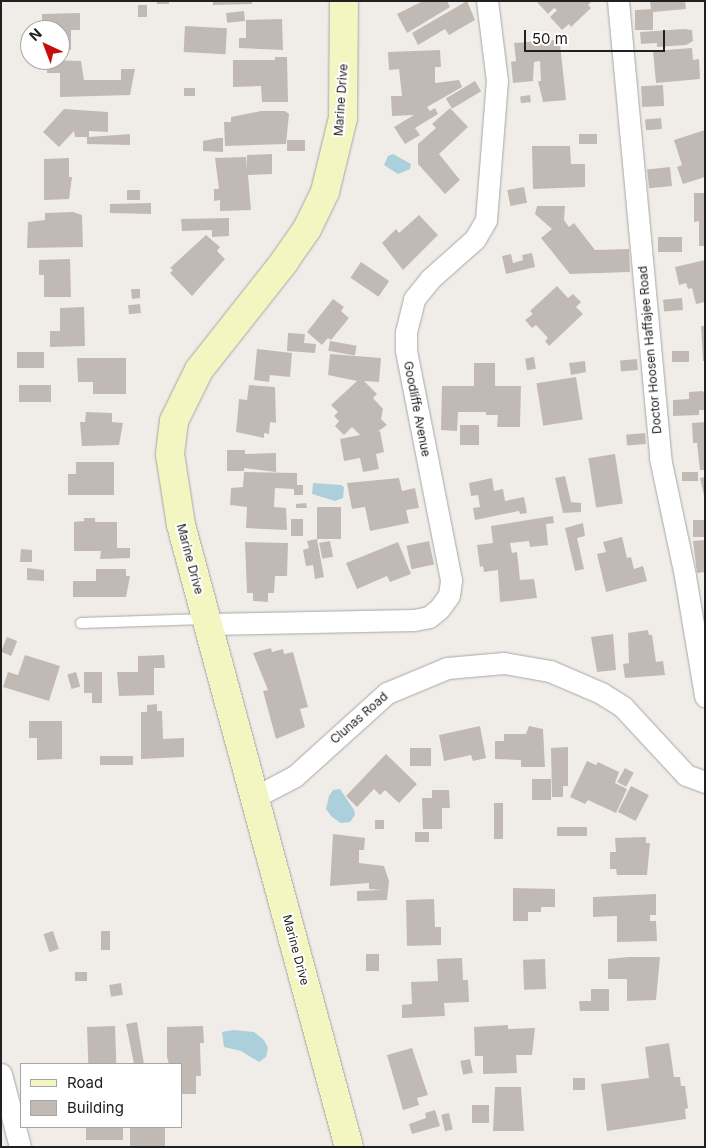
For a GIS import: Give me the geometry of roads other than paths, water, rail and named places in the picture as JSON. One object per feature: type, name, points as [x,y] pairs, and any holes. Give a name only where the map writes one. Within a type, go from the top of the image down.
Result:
[{"type":"street","name":"Marine Drive","points":[[344,1],[343,118],[325,192],[307,229],[285,261],[199,370],[174,421],[170,454],[172,487],[349,1147]]},
{"type":"street","name":"Goodliffe Avenue","points":[[207,622],[414,620],[429,617],[439,609],[449,595],[451,580],[406,350],[406,332],[414,299],[430,279],[475,239],[486,220],[497,81],[487,1]]},
{"type":"street","name":"Doctor Hoosen Haffajee Road","points":[[618,1],[660,458],[685,576],[705,696]]},
{"type":"street","name":"Clunas Road","points":[[255,797],[295,776],[387,693],[448,668],[504,662],[550,671],[601,693],[623,708],[686,776],[705,782]]},
{"type":"street","points":[[1,1074],[20,1147]]},
{"type":"lane","points":[[81,623],[207,622]]},
{"type":"water","points":[[393,154],[411,164],[410,169],[398,174],[384,165],[388,156]]},
{"type":"water","points":[[313,483],[341,485],[344,487],[343,498],[335,501],[312,494]]},
{"type":"water","points":[[340,789],[354,810],[355,815],[350,822],[341,823],[332,817],[326,809],[329,796],[333,790]]},
{"type":"water","points":[[233,1030],[254,1032],[264,1040],[268,1048],[266,1057],[259,1062],[241,1051],[224,1047],[222,1032]]}]
